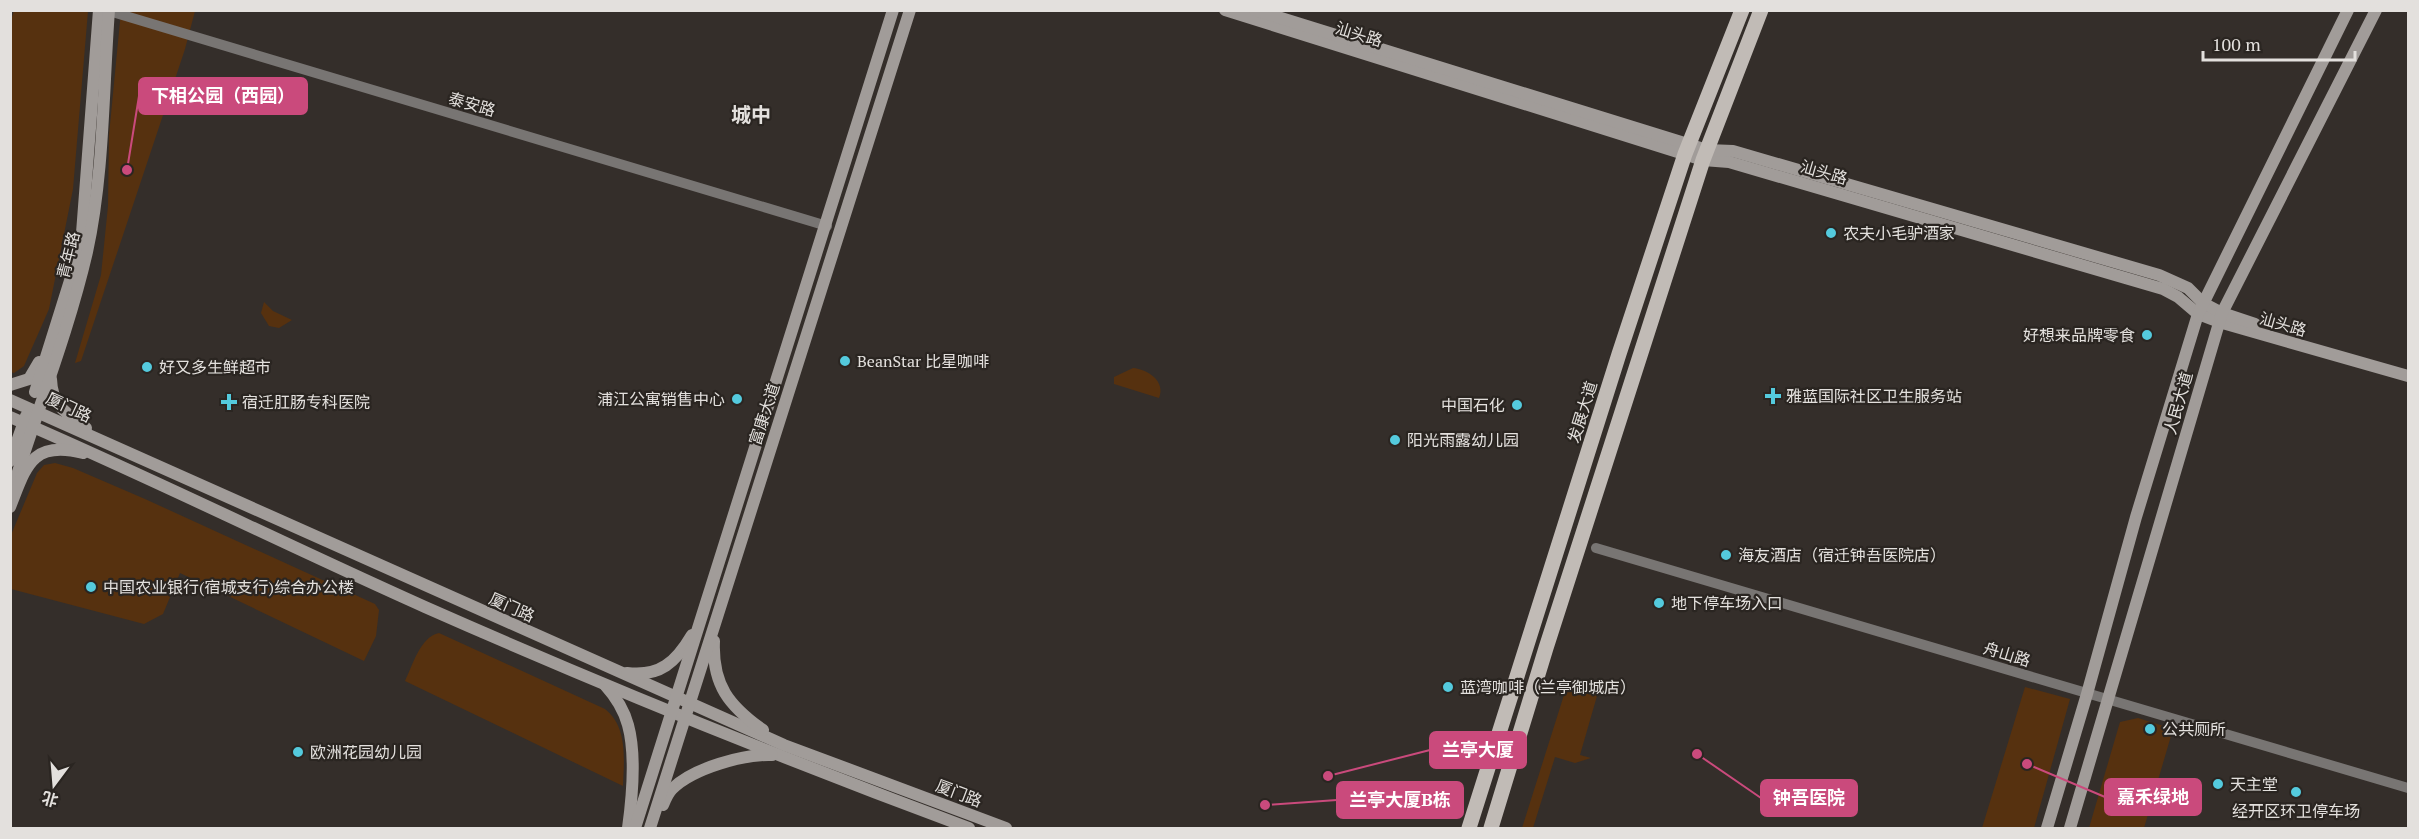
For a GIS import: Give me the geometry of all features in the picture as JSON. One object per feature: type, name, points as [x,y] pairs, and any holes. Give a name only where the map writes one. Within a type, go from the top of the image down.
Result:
[{"type":"main road","name":"发展大道","points":[[1469,828],[1619,354],[1687,149],[1742,10]]},
{"type":"main road","points":[[1491,828],[1546,648],[1705,155],[1761,10]]},
{"type":"street","name":"青年路","points":[[64,316],[84,217],[99,10]]},
{"type":"street","name":"富康大道","points":[[635,828],[827,226],[893,10]]},
{"type":"street","name":"富康大道","points":[[652,828],[685,717],[910,10]]},
{"type":"street","name":"汕头路","points":[[1225,10],[1289,20]]},
{"type":"street","name":"汕头路","points":[[1255,10],[1705,155],[2163,288],[2220,318],[2409,376]]},
{"type":"street","name":"人民大道","points":[[2047,828],[2136,517],[2200,308],[2348,10]]},
{"type":"street","name":"人民大道","points":[[2070,828],[2220,318],[2376,10]]},
{"type":"street","name":"青年路","points":[[10,497],[28,424],[64,316],[83,268],[93,221],[109,11]]},
{"type":"street","name":"泰安路","points":[[109,11],[827,226]]},
{"type":"street","points":[[10,385],[29,379],[64,316]]},
{"type":"street","points":[[64,316],[54,362],[52,393],[56,403],[65,413],[106,443]]},
{"type":"street","name":"汕头路","points":[[2220,318],[2409,368]]},
{"type":"street","name":"厦门路","points":[[10,400],[677,698],[830,776],[969,828]]},
{"type":"street","name":"厦门路","points":[[10,417],[422,606],[604,684],[685,717],[1006,828]]},
{"type":"street","name":"青年路","points":[[10,461],[28,424]]},
{"type":"street","points":[[10,507],[25,469],[33,458],[41,453],[75,451],[101,457]]},
{"type":"street","name":"舟山路","points":[[1596,548],[2409,789]]},
{"type":"street","points":[[615,671],[641,674],[670,664],[680,654],[703,616]]},
{"type":"street","points":[[715,622],[714,667],[721,689],[740,714],[782,750]]},
{"type":"street","points":[[604,684],[614,696],[628,726],[631,787],[628,828]]},
{"type":"street","points":[[652,828],[672,789],[687,779],[720,763],[782,750]]},
{"type":"shaded area","points":[[14,11],[88,11],[73,189],[49,309],[24,366],[14,373],[10,372],[10,23]]},
{"type":"shaded area","points":[[121,11],[195,11],[185,49],[81,361],[75,363],[101,275],[108,206],[109,135]]},
{"type":"shaded area","points":[[264,302],[273,311],[292,320],[279,328],[269,326],[261,313]]},
{"type":"shaded area","points":[[1133,368],[1149,373],[1158,381],[1159,398],[1114,384],[1114,377]]},
{"type":"shaded area","points":[[55,463],[73,468],[145,499],[375,604],[379,610],[376,636],[364,661],[180,573],[163,614],[144,624],[11,589],[11,535],[37,473],[44,465]]},
{"type":"shaded area","points":[[439,633],[605,709],[618,725],[621,734],[624,755],[623,786],[405,681],[422,646],[432,636]]},
{"type":"shaded area","points":[[1569,679],[1599,689],[1580,755],[1591,758],[1575,763],[1555,757],[1533,828],[1522,828]]},
{"type":"shaded area","points":[[2025,687],[2070,699],[2034,828],[1982,828]]},
{"type":"shaded area","points":[[2138,718],[2173,729],[2144,828],[2089,828],[2120,722]]},
{"type":"place","name":"下相公园（西园）","points":[[127,170]]},
{"type":"place","name":"农夫小毛驴酒家","points":[[1831,233]]},
{"type":"place","name":"好想来品牌零食","points":[[2147,335]]},
{"type":"place","name":"BeanStar 比星咖啡","points":[[845,361]]},
{"type":"place","name":"好又多生鲜超市","points":[[147,367]]},
{"type":"place","name":"雅蓝国际社区卫生服务站","points":[[1773,396]]},
{"type":"place","name":"浦江公寓销售中心","points":[[737,399]]},
{"type":"place","name":"宿迁肛肠专科医院","points":[[229,402]]},
{"type":"place","name":"中国石化","points":[[1517,405]]},
{"type":"place","name":"阳光雨露幼儿园","points":[[1395,440]]},
{"type":"place","name":"海友酒店（宿迁钟吾医院店）","points":[[1726,555]]},
{"type":"place","name":"中国农业银行(宿城支行)综合办公楼","points":[[91,587]]},
{"type":"place","name":"地下停车场入口","points":[[1659,603]]},
{"type":"place","name":"蓝湾咖啡（兰亭御城店）","points":[[1448,687]]},
{"type":"place","name":"公共厕所","points":[[2150,729]]},
{"type":"place","name":"欧洲花园幼儿园","points":[[298,752]]},
{"type":"place","name":"钟吾医院","points":[[1697,754]]},
{"type":"place","name":"嘉禾绿地","points":[[2027,764]]},
{"type":"place","name":"兰亭大厦","points":[[1328,776]]},
{"type":"place","name":"天主堂","points":[[2218,784]]},
{"type":"place","name":"经开区环卫停车场","points":[[2296,792]]},
{"type":"place","name":"兰亭大厦B栋","points":[[1265,805]]},
{"type":"district","name":"城中","points":[[751,114]]}]
